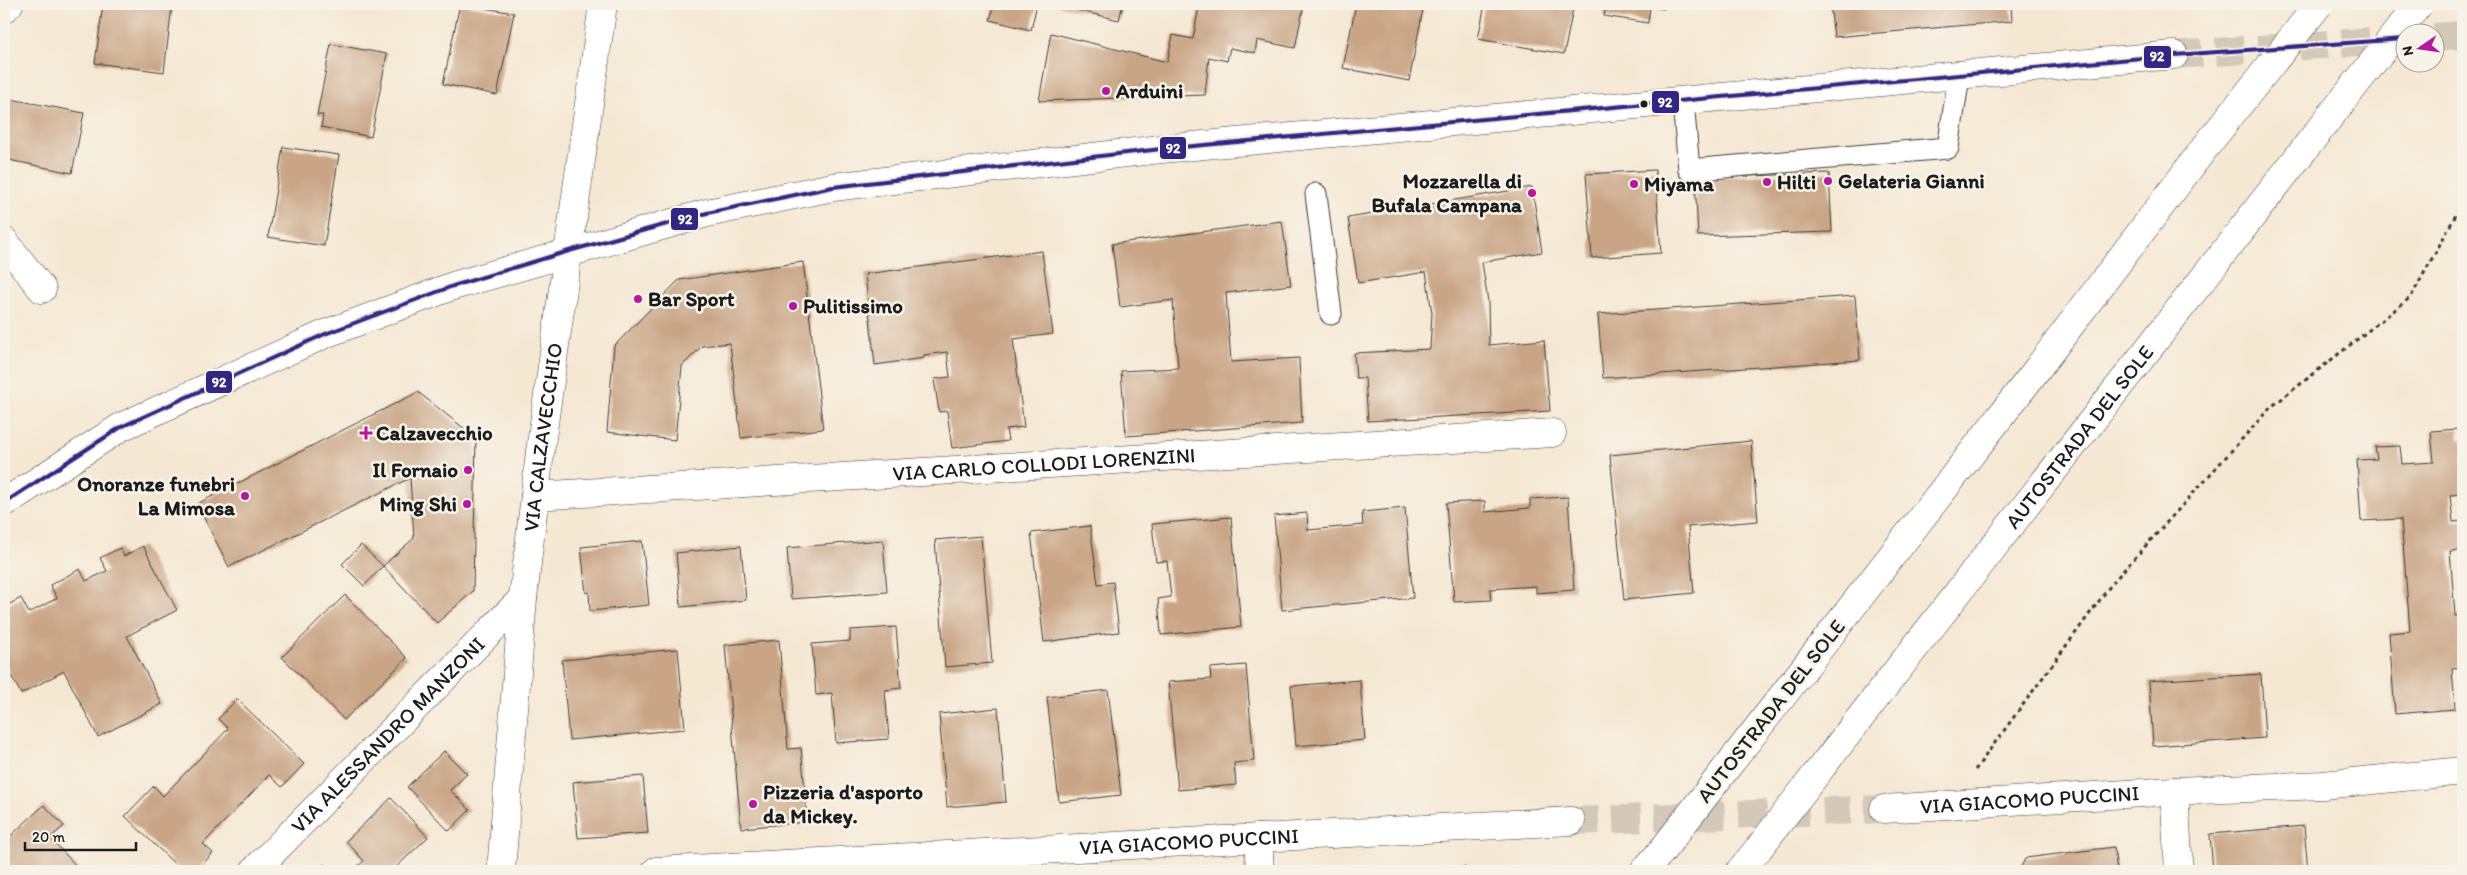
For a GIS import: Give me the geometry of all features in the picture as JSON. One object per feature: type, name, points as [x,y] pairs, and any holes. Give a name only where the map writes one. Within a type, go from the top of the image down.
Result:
[{"type":"main road","points":[[4,8],[9,4]]},
{"type":"main road","name":"VIA CALZAVECCHIO","points":[[501,871],[523,598],[535,496],[602,4]]},
{"type":"main road","name":"AUTOSTRADA DEL SOLE","points":[[1653,861],[2028,381],[2203,150],[2319,4]]},
{"type":"main road","name":"AUTOSTRADA DEL SOLE","points":[[1740,871],[2419,4]]},
{"type":"main road","points":[[4,503],[121,427],[326,334],[453,286],[569,251],[707,213],[833,188],[1161,149],[2174,55]]},
{"type":"main road","points":[[4,242],[42,289]]},
{"type":"main road","name":"VIA CARLO COLLODI LORENZINI","points":[[535,496],[1552,433]]},
{"type":"main road","name":"VIA ALESSANDRO MANZONI","points":[[254,871],[523,598]]},
{"type":"main road","name":"VIA GIACOMO PUCCINI","points":[[1884,809],[2174,791],[2323,785],[2463,770]]},
{"type":"main road","points":[[2174,791],[2179,871]]},
{"type":"main road","name":"VIA GIACOMO PUCCINI","points":[[656,871],[968,862],[1258,838],[1571,821]]},
{"type":"main road","points":[[1258,838],[1260,871]]},
{"type":"lane","points":[[1683,101],[1689,170],[1948,148],[1959,76]]},
{"type":"lane","points":[[1316,194],[1331,314]]},
{"type":"path","points":[[1949,805],[2114,582],[2270,408],[2411,296],[2463,202]]},
{"type":"building","points":[[103,4],[172,6],[164,72],[95,63]]},
{"type":"building","points":[[460,4],[514,13],[497,95],[443,84]]},
{"type":"building","points":[[994,4],[1037,4],[1031,30],[990,20]]},
{"type":"building","points":[[1051,4],[1123,4],[1119,20]]},
{"type":"building","points":[[1191,4],[1304,4],[1295,48],[1257,40],[1255,53],[1230,48],[1227,61],[1209,57],[1205,95],[1039,101],[1051,33],[1167,62],[1173,35],[1193,39],[1199,6]]},
{"type":"building","points":[[1356,4],[1424,4],[1409,81],[1343,68]]},
{"type":"building","points":[[1485,4],[1574,4],[1564,54],[1478,39]]},
{"type":"building","points":[[1606,4],[1664,4],[1664,9],[1650,7],[1648,23],[1604,16]]},
{"type":"building","points":[[1830,4],[2011,4],[2012,21],[1834,37]]},
{"type":"building","points":[[331,44],[387,54],[371,137],[321,127],[323,115],[317,115]]},
{"type":"building","points":[[5,98],[84,113],[72,173],[4,159]]},
{"type":"building","points":[[283,147],[339,155],[324,246],[268,237]]},
{"type":"building","points":[[1655,170],[1661,253],[1592,258],[1586,174]]},
{"type":"building","points":[[1829,173],[1832,232],[1698,236],[1695,178]]},
{"type":"building","points":[[1532,187],[1542,252],[1482,262],[1488,302],[1489,345],[1544,340],[1550,411],[1368,421],[1365,378],[1356,378],[1354,353],[1430,349],[1432,313],[1426,272],[1358,283],[1348,218]]},
{"type":"building","points":[[1282,221],[1291,285],[1226,293],[1231,362],[1299,358],[1302,423],[1126,436],[1121,371],[1178,368],[1173,300],[1120,307],[1112,244]]},
{"type":"building","points":[[1042,251],[1053,334],[1013,339],[1024,427],[1006,429],[1008,441],[952,448],[947,411],[939,412],[934,379],[950,377],[947,352],[924,355],[924,358],[875,365],[865,274]]},
{"type":"building","points":[[803,262],[823,429],[741,438],[730,343],[702,346],[682,366],[675,440],[607,432],[614,346],[679,280]]},
{"type":"building","points":[[1855,296],[1860,360],[1603,378],[1598,314]]},
{"type":"building","points":[[418,392],[476,438],[473,591],[437,623],[383,566],[414,538],[410,478],[229,567],[197,504]]},
{"type":"building","points":[[2458,429],[2459,439],[2463,438],[2463,494],[2450,495],[2453,522],[2463,521],[2463,550],[2450,551],[2455,616],[2463,615],[2463,667],[2452,668],[2455,709],[2395,714],[2389,633],[2410,631],[2401,519],[2361,521],[2357,460],[2377,459],[2375,447],[2400,446],[2402,464],[2434,462],[2431,431]]},
{"type":"building","points":[[1751,441],[1758,521],[1688,527],[1694,593],[1624,600],[1610,455]]},
{"type":"building","points":[[1568,497],[1574,590],[1536,593],[1536,586],[1490,589],[1491,600],[1454,602],[1446,503],[1485,501],[1485,512],[1530,508],[1530,499]]},
{"type":"building","points":[[1405,508],[1413,598],[1282,610],[1274,516],[1307,513],[1308,530],[1363,525],[1362,512]]},
{"type":"building","points":[[1231,517],[1241,627],[1161,635],[1158,599],[1171,597],[1167,561],[1156,562],[1152,524]]},
{"type":"building","points":[[1090,526],[1098,584],[1113,582],[1119,632],[1044,642],[1031,533]]},
{"type":"building","points":[[981,536],[992,663],[945,667],[935,540]]},
{"type":"building","points":[[883,540],[887,592],[791,599],[787,548]]},
{"type":"building","points":[[642,541],[649,605],[590,611],[589,592],[586,593],[581,547]]},
{"type":"building","points":[[361,545],[383,566],[364,586],[342,564]]},
{"type":"building","points":[[143,546],[177,610],[127,636],[162,704],[98,737],[64,671],[21,694],[4,662],[4,607],[21,598],[29,613],[57,598],[50,585],[80,569],[86,581],[107,571],[100,558],[120,548],[124,556]]},
{"type":"building","points":[[741,546],[746,600],[681,607],[676,553]]},
{"type":"building","points":[[345,595],[407,658],[344,720],[282,657]]},
{"type":"building","points":[[896,627],[901,688],[885,690],[889,739],[836,743],[832,693],[816,695],[812,644],[850,641],[850,630]]},
{"type":"building","points":[[779,640],[788,749],[801,748],[808,822],[741,828],[725,645]]},
{"type":"building","points":[[678,649],[685,729],[569,740],[562,660]]},
{"type":"building","points":[[1246,665],[1254,761],[1234,763],[1236,785],[1178,790],[1168,682],[1211,679],[1210,668]]},
{"type":"building","points":[[2261,674],[2265,738],[2153,746],[2149,681]]},
{"type":"building","points":[[1360,680],[1365,740],[1296,746],[1291,686]]},
{"type":"building","points":[[1108,690],[1121,795],[1059,802],[1047,697]]},
{"type":"building","points":[[237,699],[304,764],[282,787],[269,775],[203,844],[213,853],[196,871],[182,871],[125,816],[154,786],[163,796],[228,729],[218,719]]},
{"type":"building","points":[[998,708],[1006,802],[947,807],[939,714]]},
{"type":"building","points":[[444,751],[467,774],[450,790],[470,810],[449,831],[407,787]]},
{"type":"building","points":[[643,776],[648,833],[578,838],[573,782]]},
{"type":"building","points":[[391,798],[428,837],[392,871],[361,871],[357,867],[364,861],[346,841]]},
{"type":"building","points":[[44,805],[64,826],[50,838],[81,871],[4,871],[4,842]]},
{"type":"building","points":[[2304,826],[2308,871],[2213,871],[2210,834]]},
{"type":"building","points":[[2114,847],[2117,871],[2018,871],[2026,858]]},
{"type":"building","points":[[324,864],[331,871],[316,871]]},
{"type":"building","points":[[1465,867],[1466,871],[1436,871],[1436,870]]},
{"type":"tunnel","points":[[2444,36],[2463,35]]},
{"type":"tunnel","points":[[2174,55],[2394,40]]},
{"type":"tunnel","points":[[1571,821],[1884,809]]},
{"type":"transit line","name":"92","points":[[4,503],[121,427],[325,334],[453,286],[569,251],[707,213],[833,187],[1161,149],[2174,55],[2394,40]]},
{"type":"place","name":"Arduini","points":[[1106,91]]},
{"type":"place","name":"Gelateria Gianni","points":[[1828,181]]},
{"type":"place","name":"Hilti","points":[[1767,182]]},
{"type":"place","name":"Miyama","points":[[1634,184]]},
{"type":"place","name":"Mozzarella di Bufala Campana","points":[[1532,193]]},
{"type":"place","name":"Bar Sport","points":[[638,299]]},
{"type":"place","name":"Pulitissimo","points":[[793,306]]},
{"type":"place","name":"Calzavecchio","points":[[366,433]]},
{"type":"place","name":"Il Fornaio","points":[[468,470]]},
{"type":"place","name":"Onoranze funebri La Mimosa","points":[[245,496]]},
{"type":"place","name":"Ming Shi","points":[[467,504]]},
{"type":"place","name":"Pizzeria d'asporto da Mickey.","points":[[753,804]]}]
